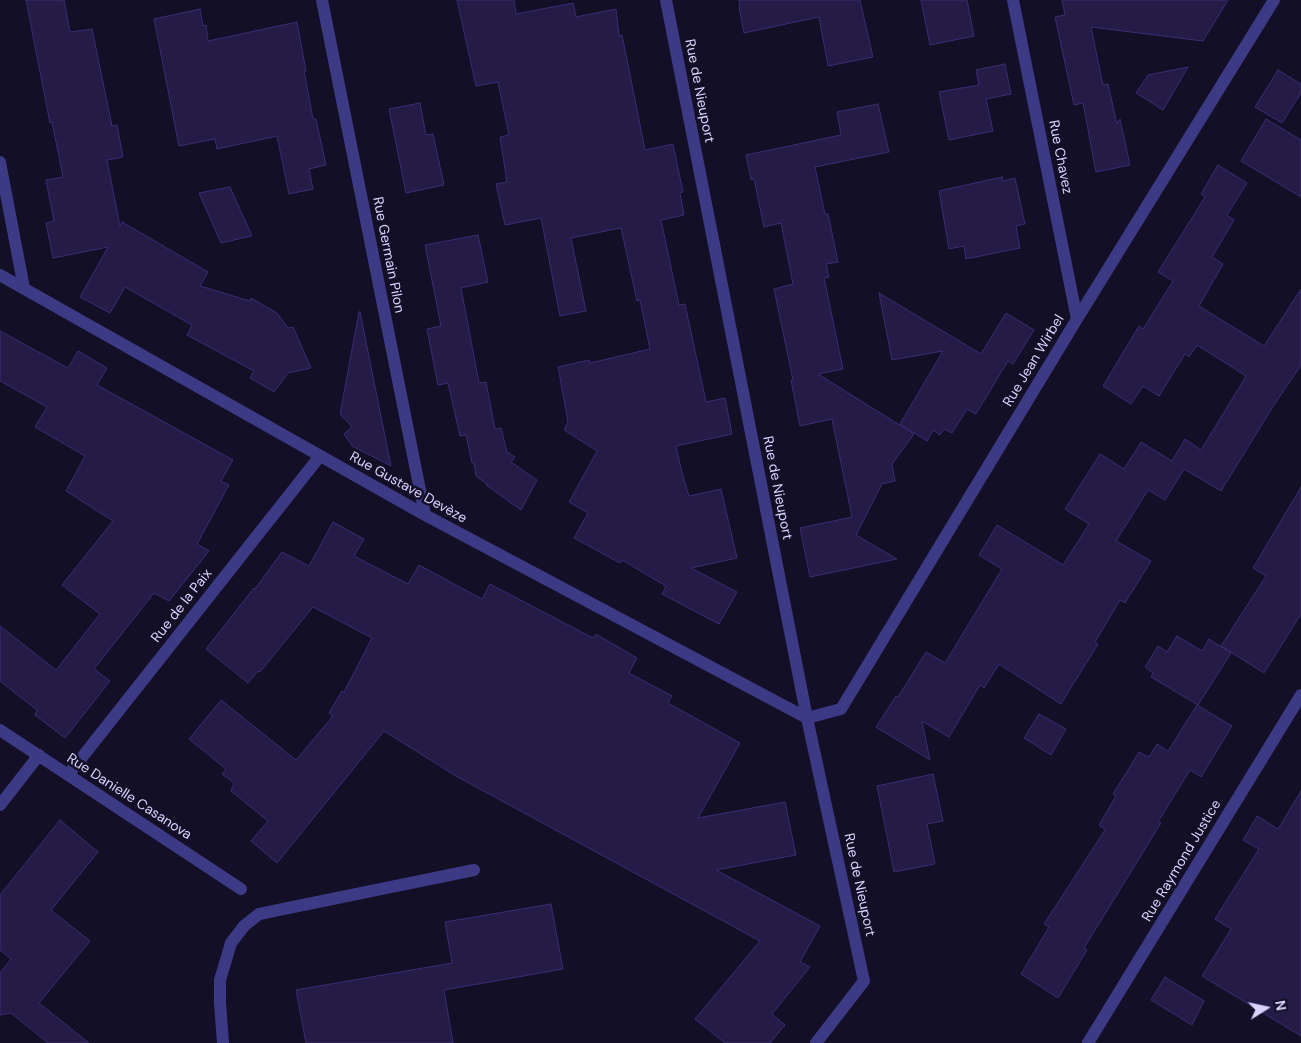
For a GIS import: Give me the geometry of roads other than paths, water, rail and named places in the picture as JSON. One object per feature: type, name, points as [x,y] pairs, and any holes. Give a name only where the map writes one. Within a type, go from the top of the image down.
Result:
[{"type":"street","name":"Rue Germain Pilon","points":[[322,0],[425,515]]},
{"type":"street","name":"Rue de Nieuport","points":[[666,0],[806,718],[864,981],[816,1043]]},
{"type":"street","name":"Rue Chavez","points":[[1013,0],[1077,319]]},
{"type":"street","name":"Rue Jean Wirbel","points":[[806,718],[841,709],[1077,319],[1274,0]]},
{"type":"street","points":[[0,162],[24,288]]},
{"type":"street","name":"Rue Gustave Devèze","points":[[0,275],[425,515],[806,718]]},
{"type":"street","name":"Rue de la Paix","points":[[68,775],[320,456]]},
{"type":"street","name":"Rue Raymond Justice","points":[[1088,1043],[1301,696]]},
{"type":"street","name":"Rue Danielle Casanova","points":[[0,730],[241,889]]},
{"type":"street","points":[[0,805],[39,755]]},
{"type":"street","points":[[223,1043],[220,980],[232,943],[244,926],[259,914],[474,870]]}]
